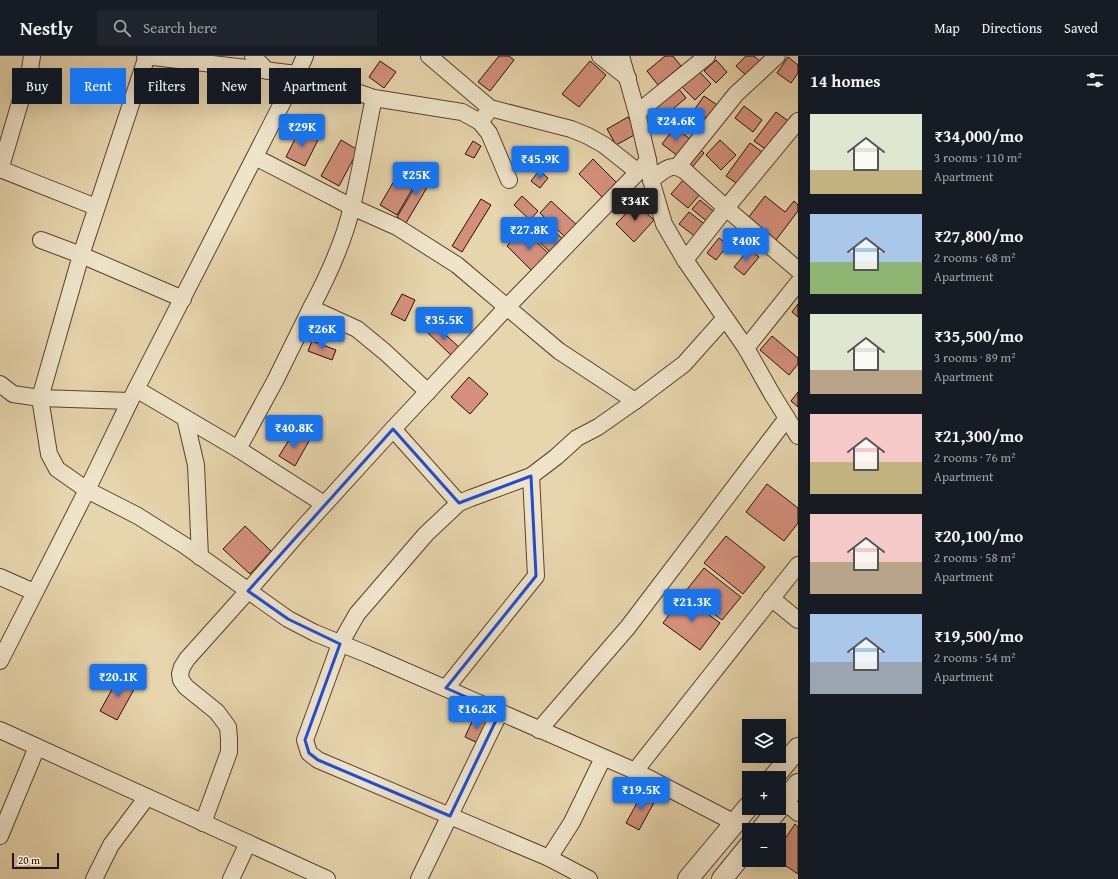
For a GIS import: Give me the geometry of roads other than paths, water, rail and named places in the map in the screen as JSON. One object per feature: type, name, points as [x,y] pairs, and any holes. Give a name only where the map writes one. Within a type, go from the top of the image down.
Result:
[{"type":"street","points":[[32,56],[30,69],[0,169],[96,207]]},
{"type":"street","points":[[267,71],[146,56],[80,255],[40,398],[49,454],[57,469],[87,490],[138,516],[184,545],[288,619],[340,644],[446,688],[635,771],[734,823]]},
{"type":"street","points":[[253,56],[267,71]]},
{"type":"street","points":[[300,68],[305,56]]},
{"type":"street","points":[[429,56],[490,108],[571,129],[588,136],[646,171]]},
{"type":"street","points":[[600,56],[628,78]]},
{"type":"street","points":[[621,56],[637,113],[646,171],[664,224],[685,260],[746,348],[798,436]]},
{"type":"street","points":[[637,113],[706,56]]},
{"type":"street","points":[[678,166],[736,94],[777,56]]},
{"type":"street","points":[[361,94],[374,98],[462,112],[480,122],[489,133],[509,180]]},
{"type":"street","points":[[238,449],[275,381],[321,289],[344,233],[352,207],[374,98]]},
{"type":"street","points":[[0,661],[87,490],[133,395],[282,104]]},
{"type":"street","points":[[480,122],[490,108]]},
{"type":"street","points":[[685,260],[798,121]]},
{"type":"street","points":[[255,157],[352,207],[397,227],[457,265],[559,352],[635,401]]},
{"type":"street","points":[[204,823],[229,752],[230,739],[228,727],[217,712],[186,687],[181,680],[180,674],[182,667],[187,659],[300,530],[507,307],[646,171],[678,166],[798,270]]},
{"type":"street","points":[[42,240],[183,299]]},
{"type":"street","points":[[746,348],[798,283]]},
{"type":"street","points":[[311,308],[357,330],[385,352],[428,392]]},
{"type":"street","points":[[589,879],[549,858],[318,760],[309,753],[305,740],[340,644],[348,630],[362,609],[426,534],[459,503],[531,476],[556,457],[577,438],[598,427],[635,401],[684,364],[725,318]]},
{"type":"street","points":[[0,384],[13,394],[40,398],[133,395],[185,418],[238,449],[324,504]]},
{"type":"street","points":[[185,418],[196,465],[200,557]]},
{"type":"street","points":[[539,730],[628,628],[787,418]]},
{"type":"street","points":[[393,429],[459,503]]},
{"type":"street","points":[[446,688],[536,576],[531,476]]},
{"type":"street","points":[[635,771],[798,565]]},
{"type":"street","points":[[0,577],[34,592]]},
{"type":"street","points":[[771,598],[798,620]]},
{"type":"street","points":[[419,879],[500,712]]},
{"type":"street","points":[[0,730],[327,879]]},
{"type":"street","points":[[0,836],[37,747]]},
{"type":"street","points":[[779,771],[798,748]]},
{"type":"street","points":[[549,858],[572,822],[603,758]]},
{"type":"street","points":[[786,805],[798,784]]},
{"type":"street","points":[[94,879],[111,846],[147,797]]},
{"type":"street","points":[[688,879],[742,814]]},
{"type":"street","points":[[768,823],[777,815]]},
{"type":"street","points":[[232,879],[248,843]]},
{"type":"street","points":[[722,879],[742,855]]}]
